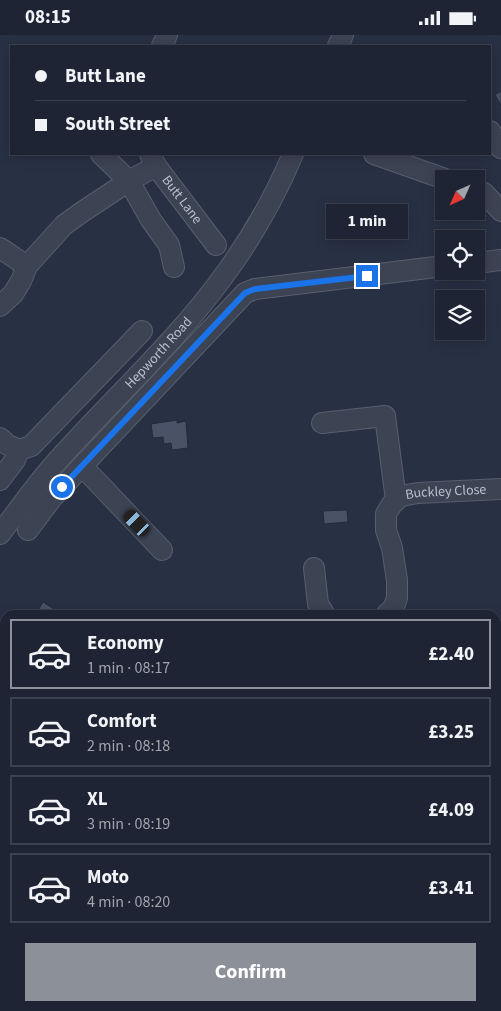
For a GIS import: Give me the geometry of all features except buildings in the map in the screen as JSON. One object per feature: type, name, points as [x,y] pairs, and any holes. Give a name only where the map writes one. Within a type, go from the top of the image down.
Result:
[{"type":"street","points":[[491,133],[501,148]]},
{"type":"street","points":[[102,155],[128,181],[151,220],[169,245],[174,267]]},
{"type":"street","name":"Hepworth Road","points":[[0,534],[51,469],[158,355],[207,298],[244,246],[282,179],[293,155]]},
{"type":"street","points":[[377,155],[435,175]]},
{"type":"street","points":[[0,306],[13,294],[27,266],[64,225],[128,181],[153,160]]},
{"type":"street","name":"Butt Lane","points":[[153,160],[216,245]]},
{"type":"street","points":[[485,194],[501,211]]},
{"type":"street","points":[[0,248],[27,266]]},
{"type":"street","points":[[485,262],[501,260]]},
{"type":"street","points":[[28,530],[52,498],[245,293],[255,289],[435,268]]},
{"type":"street","points":[[0,438],[8,445],[19,450],[31,446],[142,331]]},
{"type":"street","points":[[322,423],[385,416],[396,501]]},
{"type":"street","points":[[0,480],[16,460],[19,450]]},
{"type":"street","points":[[82,466],[162,550]]},
{"type":"street","name":"Buckley Close","points":[[391,610],[397,598],[397,579],[392,548],[386,530],[386,514],[392,504],[401,496],[418,493],[501,489]]},
{"type":"street","points":[[314,568],[318,604],[322,610]]},
{"type":"route","points":[[62,487],[245,293],[255,289],[367,276]]}]
